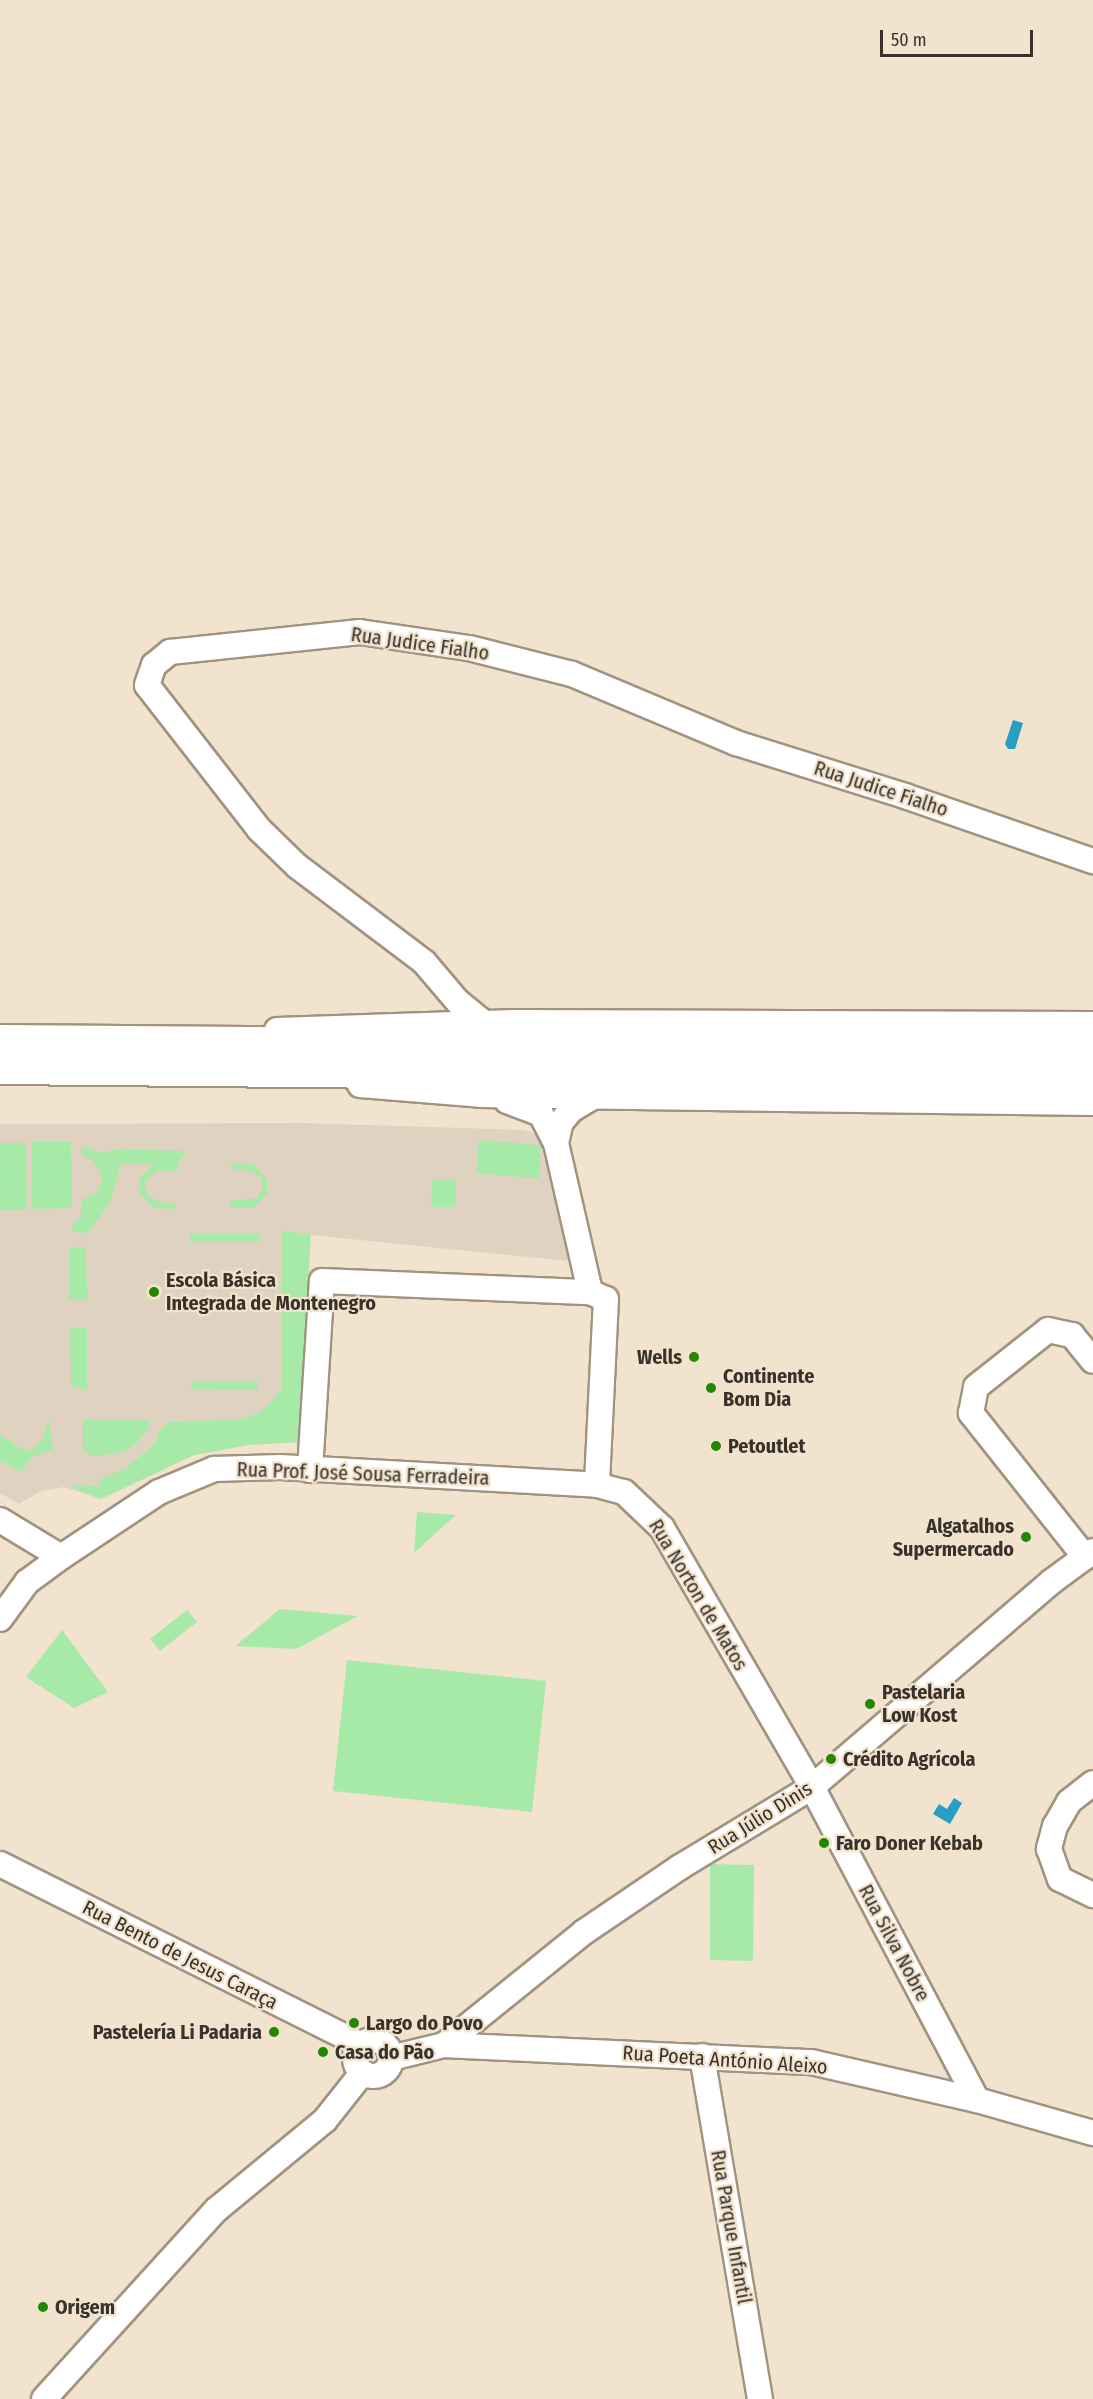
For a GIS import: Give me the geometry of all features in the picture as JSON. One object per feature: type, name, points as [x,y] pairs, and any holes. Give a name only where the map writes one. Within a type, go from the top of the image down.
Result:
[{"type":"main road","points":[[0,1041],[170,1055],[1093,1078]]},
{"type":"main road","points":[[0,1067],[170,1055],[1093,1050]]},
{"type":"street","name":"Rua Judice Fialho","points":[[483,1022],[458,1002],[424,962],[297,866],[259,829],[147,685],[154,665],[170,652],[360,632],[469,648],[572,674],[736,743],[905,796],[1093,861]]},
{"type":"street","points":[[416,1024],[435,1005],[438,978]]},
{"type":"street","points":[[170,1055],[314,1026],[483,1022],[1093,1024]]},
{"type":"street","points":[[170,1055],[482,1095],[717,1100],[1093,1103]]},
{"type":"street","points":[[482,1095],[541,1114],[556,1143],[590,1292]]},
{"type":"street","points":[[556,1143],[561,1122],[571,1110],[594,1096]]},
{"type":"street","points":[[310,1470],[322,1281],[590,1292],[606,1299],[597,1485]]},
{"type":"street","points":[[1089,1554],[971,1413],[976,1388],[1048,1330],[1072,1335],[1093,1361]]},
{"type":"street","name":"Rua Prof. José Sousa Ferradeira","points":[[0,1619],[27,1582],[61,1557],[183,1480],[214,1469],[310,1470],[597,1485]]},
{"type":"street","name":"Rua Norton de Matos","points":[[597,1485],[624,1492],[662,1528],[812,1787]]},
{"type":"street","points":[[0,1521],[61,1557]]},
{"type":"street","name":"Rua Júlio Dinis","points":[[444,2045],[584,1932],[681,1867],[812,1787],[1051,1582],[1089,1554]]},
{"type":"street","points":[[1093,1783],[1069,1802],[1054,1826],[1049,1849],[1060,1879],[1093,1895]]},
{"type":"street","name":"Rua Silva Nobre","points":[[812,1787],[977,2100]]},
{"type":"street","name":"Rua Bento de Jesus Caraça","points":[[0,1864],[361,2045]]},
{"type":"street","points":[[377,2040],[387,2047],[391,2058],[388,2068],[379,2075],[363,2072],[356,2062],[361,2045],[377,2040]]},
{"type":"street","points":[[391,2058],[444,2045]]},
{"type":"street","name":"Rua Poeta António Aleixo","points":[[444,2045],[811,2062],[977,2100],[1093,2133]]},
{"type":"street","name":"Rua Parque Infantil","points":[[702,2056],[760,2399]]},
{"type":"street","points":[[44,2399],[216,2210],[325,2120],[363,2072]]},
{"type":"shaded area","name":"Escola Básica Integrada de Montenegro","points":[[302,1123],[523,1130],[546,1136],[568,1261],[311,1235],[298,1442],[247,1445],[194,1455],[101,1499],[64,1487],[41,1491],[19,1504],[0,1493],[0,1124]]},
{"type":"green space","points":[[479,1140],[541,1145],[539,1179],[476,1173]]},
{"type":"green space","points":[[31,1142],[71,1142],[72,1208],[32,1209]]},
{"type":"green space","points":[[0,1143],[26,1143],[27,1210],[0,1210]]},
{"type":"green space","points":[[81,1146],[101,1153],[117,1149],[187,1151],[177,1164],[177,1171],[156,1171],[144,1184],[147,1196],[164,1203],[175,1203],[176,1209],[154,1208],[139,1193],[140,1178],[153,1164],[121,1164],[111,1199],[100,1217],[88,1233],[72,1232],[73,1223],[80,1219],[82,1200],[96,1193],[101,1183],[101,1174],[92,1159],[81,1156]]},
{"type":"green space","points":[[231,1163],[253,1164],[267,1179],[267,1194],[253,1208],[230,1208],[230,1201],[257,1198],[263,1188],[260,1176],[243,1169],[231,1169]]},
{"type":"green space","points":[[432,1179],[456,1180],[455,1207],[431,1207]]},
{"type":"green space","points":[[281,1231],[311,1234],[298,1442],[249,1445],[194,1455],[101,1499],[73,1488],[75,1484],[98,1487],[101,1479],[126,1468],[155,1444],[159,1430],[170,1422],[242,1419],[258,1413],[273,1400],[282,1387]]},
{"type":"green space","points":[[190,1233],[260,1233],[260,1241],[190,1241]]},
{"type":"green space","points":[[85,1247],[88,1300],[69,1300],[69,1248]]},
{"type":"green space","points":[[70,1328],[87,1328],[87,1390],[71,1386]]},
{"type":"green space","points":[[191,1381],[258,1381],[258,1390],[191,1389]]},
{"type":"green space","points":[[49,1418],[53,1449],[31,1458],[21,1472],[0,1461],[0,1434],[21,1449],[32,1449],[42,1440]]},
{"type":"green space","points":[[150,1419],[149,1428],[135,1445],[122,1452],[93,1457],[83,1449],[83,1420]]},
{"type":"green space","points":[[417,1512],[456,1515],[414,1553]]},
{"type":"green space","points":[[280,1609],[358,1616],[296,1649],[235,1646]]},
{"type":"green space","points":[[187,1610],[197,1622],[160,1651],[150,1639]]},
{"type":"green space","points":[[62,1630],[108,1692],[74,1708],[26,1677]]},
{"type":"green space","points":[[347,1660],[546,1681],[532,1812],[333,1791]]},
{"type":"green space","points":[[710,1864],[754,1865],[753,1961],[710,1960]]},
{"type":"water","points":[[1013,720],[1023,723],[1015,749],[1008,749],[1005,744]]},
{"type":"water","points":[[954,1798],[962,1803],[950,1824],[933,1814],[939,1804],[947,1809]]},
{"type":"place","name":"Escola Básica Integrada de Montenegro","points":[[154,1292]]},
{"type":"place","name":"Wells","points":[[694,1357]]},
{"type":"place","name":"Continente Bom Dia","points":[[711,1388]]},
{"type":"place","name":"Petoutlet","points":[[716,1446]]},
{"type":"place","name":"Algatalhos Supermercado","points":[[1026,1537]]},
{"type":"place","name":"Pastelaria Low Kost","points":[[870,1704]]},
{"type":"place","name":"Crédito Agrícola","points":[[831,1759]]},
{"type":"place","name":"Faro Doner Kebab","points":[[824,1843]]},
{"type":"place","name":"Largo do Povo","points":[[354,2023]]},
{"type":"place","name":"Pastelería Li Padaria","points":[[274,2032]]},
{"type":"place","name":"Casa do Pão","points":[[323,2052]]},
{"type":"place","name":"Origem","points":[[43,2307]]}]
